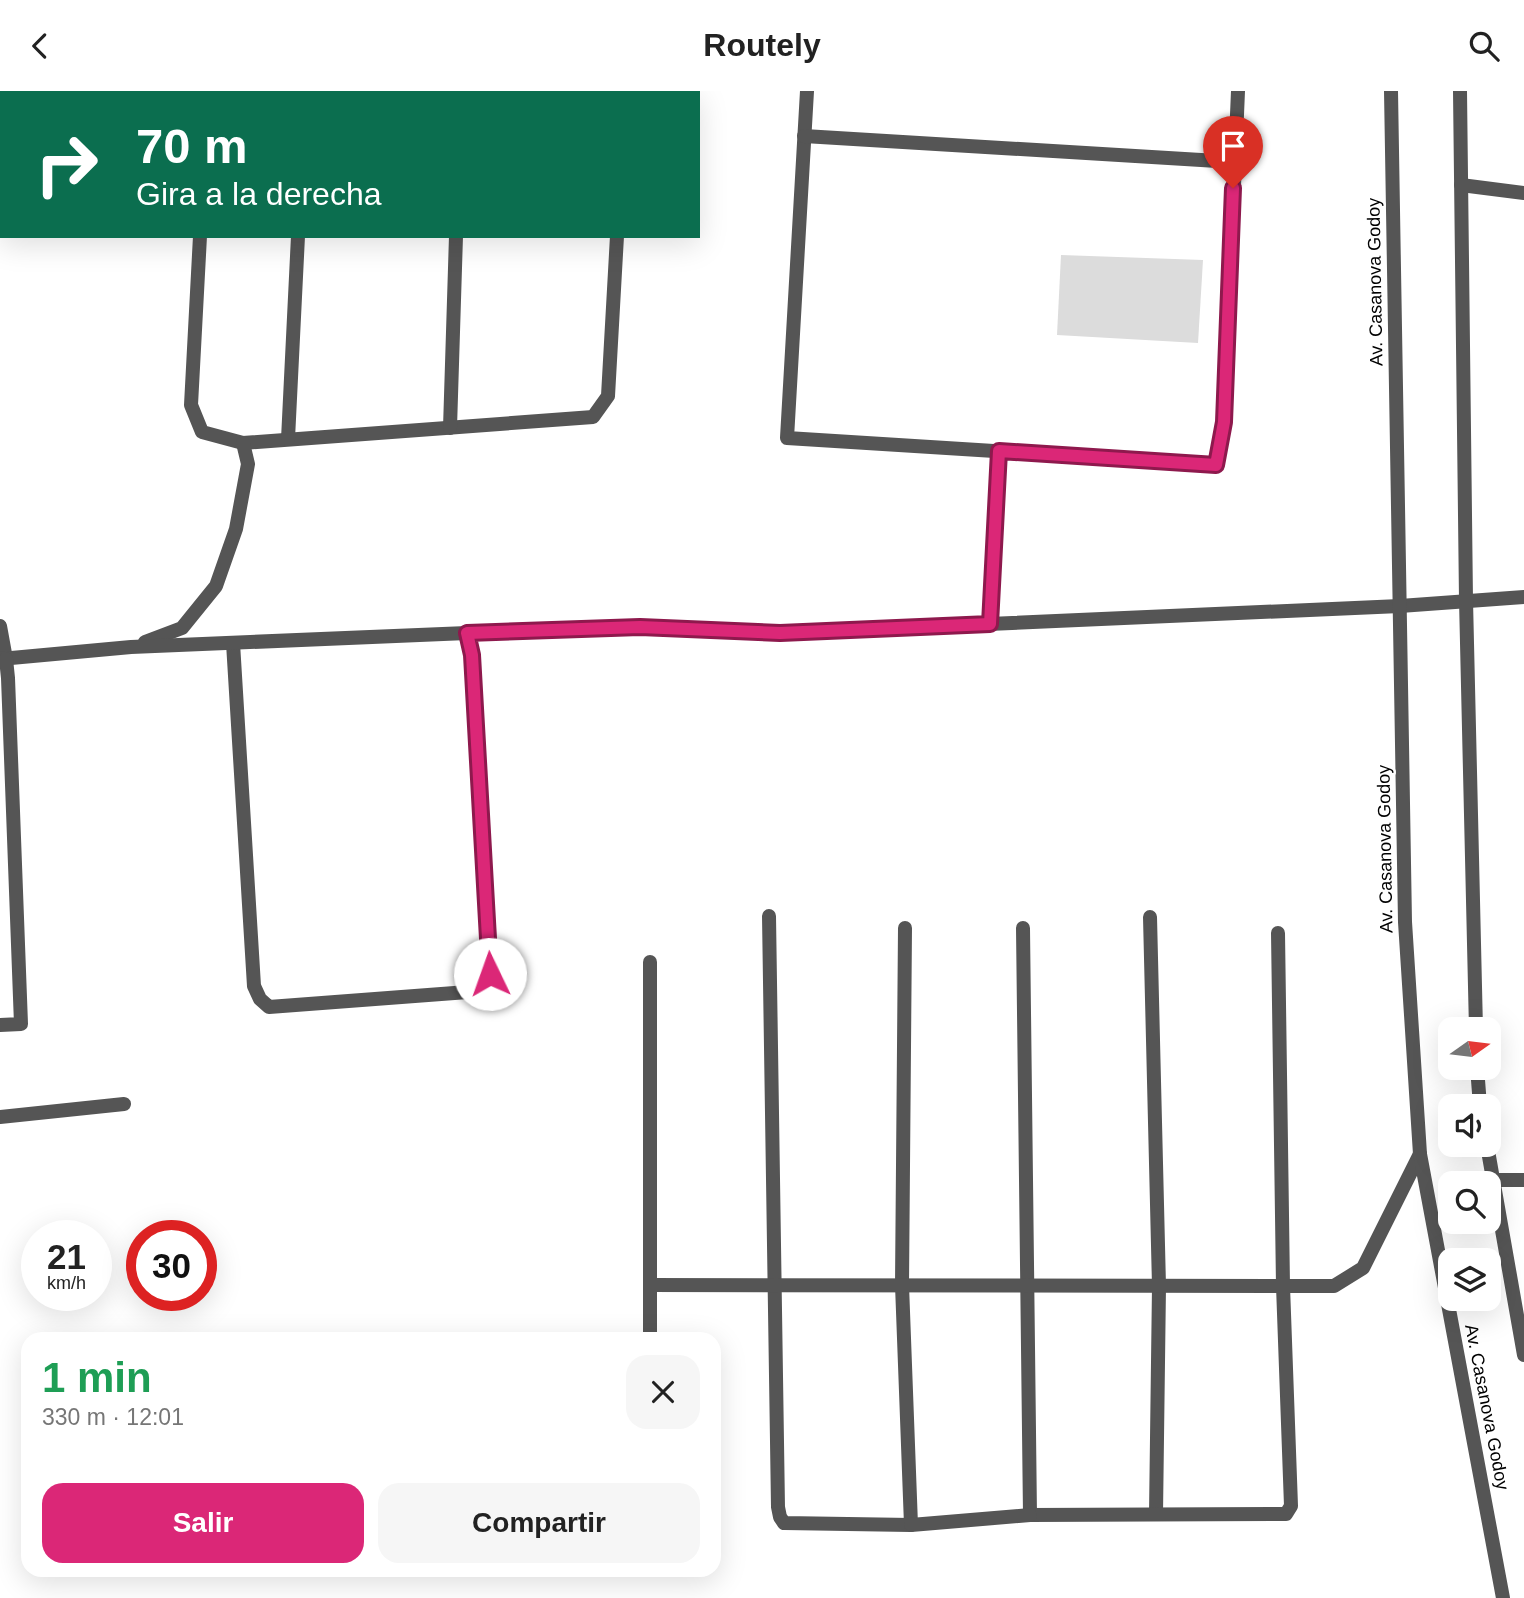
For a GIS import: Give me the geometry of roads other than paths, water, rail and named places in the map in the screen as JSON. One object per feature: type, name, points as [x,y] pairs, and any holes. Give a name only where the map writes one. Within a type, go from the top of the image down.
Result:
[{"type":"street","points":[[807,91],[787,438],[1216,465],[1224,422],[1238,91]]},
{"type":"street","name":"Av. Casanova Godoy","points":[[1391,91],[1405,922],[1420,1154],[1503,1598]]},
{"type":"street","points":[[1460,91],[1466,600],[1476,1017]]},
{"type":"street","points":[[804,136],[1234,162]]},
{"type":"street","points":[[1461,185],[1524,193]]},
{"type":"street","points":[[200,238],[191,405],[202,432],[243,443],[593,417],[608,396],[617,238]]},
{"type":"street","points":[[288,439],[298,238]]},
{"type":"street","points":[[450,428],[456,238]]},
{"type":"street","points":[[131,647],[182,628],[216,586],[236,529],[248,464],[243,443]]},
{"type":"street","points":[[990,624],[999,451]]},
{"type":"street","points":[[3,659],[131,647],[467,633],[640,627],[780,633],[1400,606],[1524,597]]},
{"type":"street","points":[[0,626],[22,1024],[0,1025]]},
{"type":"street","points":[[233,643],[254,986],[260,999],[269,1007],[481,991],[487,984],[490,974],[472,655],[467,633]]},
{"type":"street","points":[[769,916],[780,1517],[784,1523],[911,1525],[1030,1515],[1286,1514],[1291,1506],[1283,1286],[1278,933]]},
{"type":"street","points":[[1150,917],[1159,1286],[1156,1514]]},
{"type":"street","points":[[1023,927],[1030,1515]]},
{"type":"street","points":[[905,928],[902,1285],[911,1525]]},
{"type":"street","points":[[650,962],[650,1332]]},
{"type":"street","points":[[0,1117],[124,1104]]},
{"type":"street","points":[[650,1285],[1334,1286],[1363,1268],[1420,1154]]},
{"type":"street","points":[[1501,1180],[1524,1180]]},
{"type":"street","points":[[1501,1225],[1524,1355]]}]
